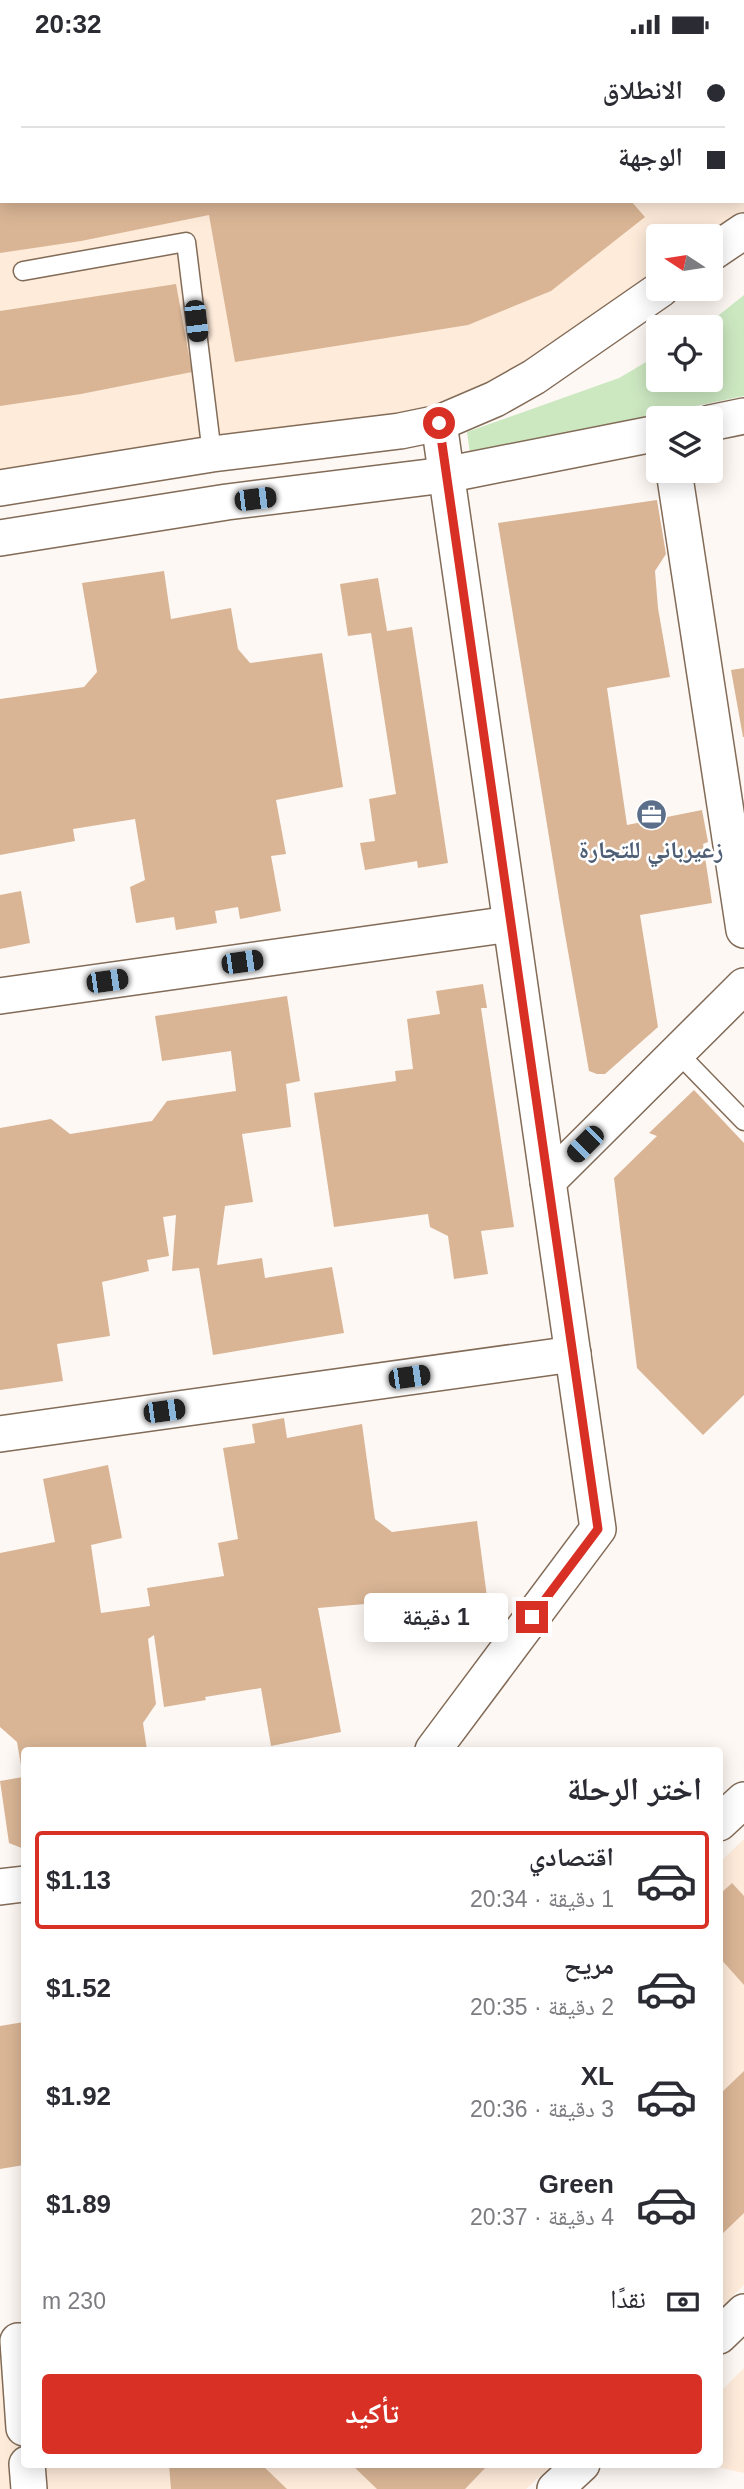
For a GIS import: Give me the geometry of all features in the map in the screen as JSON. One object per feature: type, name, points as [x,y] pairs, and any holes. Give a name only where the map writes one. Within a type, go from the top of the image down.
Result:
[{"type":"street","points":[[723,245],[744,231]]},
{"type":"street","points":[[0,488],[212,454],[400,431],[439,423],[495,399],[534,377],[646,299]]},
{"type":"street","points":[[723,420],[744,416]]},
{"type":"street","points":[[435,1747],[598,1529],[439,423]]},
{"type":"street","points":[[0,538],[227,502],[445,475],[646,435]]},
{"type":"street","points":[[676,483],[744,930]]},
{"type":"street","points":[[0,996],[510,924]]},
{"type":"street","points":[[548,1181],[744,986]]},
{"type":"street","points":[[0,1434],[573,1354]]},
{"type":"street","points":[[723,1819],[744,1800]]},
{"type":"street","points":[[0,1887],[21,1884]]},
{"type":"street","points":[[723,2332],[744,2312]]},
{"type":"street","points":[[14,2342],[21,2402]]},
{"type":"street","points":[[27,2468],[29,2489]]},
{"type":"street","points":[[555,2489],[578,2468]]},
{"type":"lane","points":[[23,271],[186,242],[212,454]]},
{"type":"lane","points":[[677,1052],[744,1121]]},
{"type":"shaded area","points":[[0,203],[744,203],[744,214],[723,228],[723,224],[646,224],[646,288],[503,396],[0,477]]},
{"type":"shaded area","points":[[744,1839],[744,2285],[723,2305],[723,1859]]},
{"type":"shaded area","points":[[21,2341],[21,2468],[549,2468],[526,2489],[0,2489],[0,2343]]},
{"type":"shaded area","points":[[744,2368],[744,2473],[721,2468],[723,2389]]},
{"type":"green space","points":[[744,295],[744,396],[696,406],[646,406],[646,416],[470,453],[467,432],[619,378],[646,362],[646,392],[723,392],[723,315],[719,315]]},
{"type":"building","points":[[0,203],[633,203],[645,217],[551,291],[468,325],[235,362],[209,215],[81,241],[0,253]]},
{"type":"building","points":[[176,284],[192,372],[81,394],[0,406],[0,311]]},
{"type":"building","points":[[657,500],[666,554],[655,571],[658,608],[670,677],[607,688],[627,825],[702,810],[708,842],[703,844],[712,903],[640,915],[658,1027],[605,1074],[597,1074],[589,1071],[498,523]]},
{"type":"building","points":[[164,571],[171,619],[231,608],[238,649],[250,663],[322,653],[343,787],[276,800],[286,854],[271,856],[281,911],[240,919],[238,907],[215,911],[217,923],[176,930],[174,917],[136,923],[130,887],[145,880],[135,819],[73,829],[75,841],[0,855],[0,699],[84,687],[97,672],[82,583]]},
{"type":"building","points":[[378,578],[387,631],[412,627],[448,863],[418,868],[417,861],[365,870],[360,843],[375,841],[369,799],[396,794],[371,633],[348,636],[340,584]]},
{"type":"building","points":[[744,668],[744,737],[743,737],[731,670]]},
{"type":"building","points":[[21,891],[30,943],[0,949],[0,895]]},
{"type":"building","points":[[483,984],[487,1008],[481,1008],[514,1227],[481,1231],[488,1274],[454,1279],[448,1236],[430,1227],[428,1214],[334,1227],[314,1093],[396,1081],[395,1071],[413,1069],[407,1019],[440,1014],[436,991]]},
{"type":"building","points":[[287,996],[300,1081],[286,1084],[291,1127],[242,1134],[253,1202],[225,1206],[217,1265],[262,1258],[265,1278],[332,1267],[344,1333],[213,1355],[199,1268],[172,1271],[176,1215],[163,1217],[169,1256],[147,1260],[149,1271],[102,1282],[110,1336],[57,1344],[63,1381],[0,1390],[0,1128],[51,1119],[70,1134],[152,1121],[167,1101],[236,1091],[231,1051],[162,1061],[155,1016]]},
{"type":"building","points":[[694,1090],[744,1143],[744,1395],[703,1435],[637,1368],[614,1178],[657,1136],[649,1133]]},
{"type":"building","points":[[284,1418],[287,1438],[362,1424],[375,1519],[392,1532],[477,1521],[487,1597],[446,1602],[437,1637],[409,1640],[407,1629],[380,1632],[377,1603],[318,1608],[341,1732],[271,1746],[261,1688],[164,1707],[154,1635],[148,1639],[156,1704],[143,1723],[147,1747],[21,1747],[21,1765],[17,1742],[0,1727],[0,1553],[55,1542],[43,1479],[108,1465],[122,1538],[91,1545],[101,1613],[150,1606],[147,1588],[224,1576],[218,1543],[238,1539],[223,1448],[255,1443],[252,1424]]},
{"type":"building","points":[[21,1777],[21,1848],[9,1843],[0,1781]]},
{"type":"building","points":[[732,1883],[744,1896],[744,1985],[723,1961],[723,1891]]},
{"type":"building","points":[[21,2022],[21,2166],[0,2169],[0,2026]]},
{"type":"building","points":[[744,2071],[744,2213],[723,2233],[723,2091]]},
{"type":"building","points":[[169,2468],[265,2468],[287,2489],[171,2489]]},
{"type":"building","points":[[355,2468],[485,2468],[465,2489],[377,2489]]},
{"type":"place","name":"زعيرباني للتجارة","points":[[651,815]]},
{"type":"route","points":[[439,423],[598,1529],[532,1617]]}]
